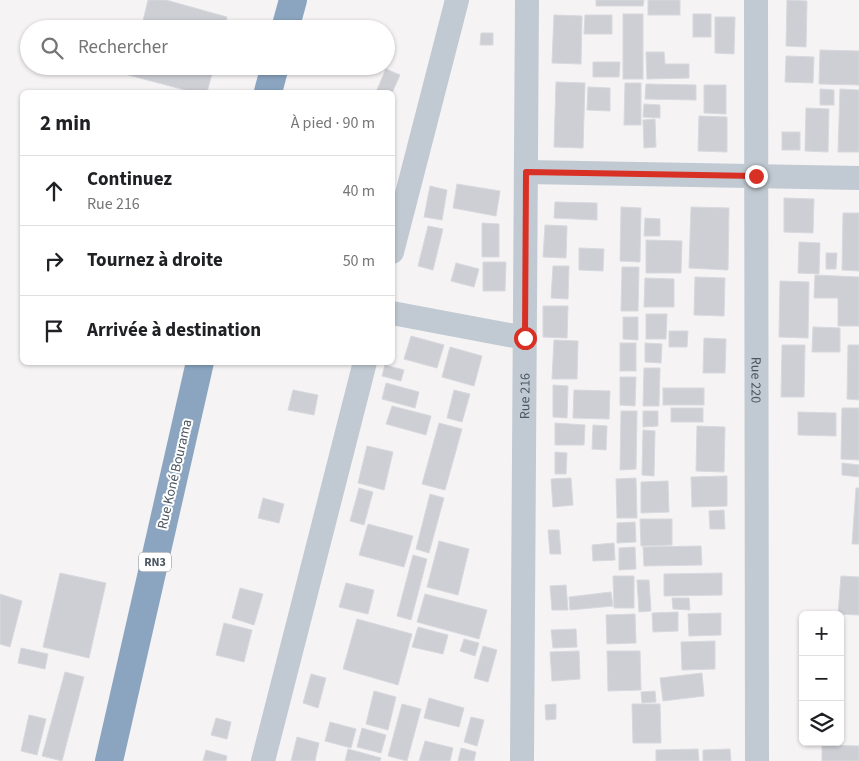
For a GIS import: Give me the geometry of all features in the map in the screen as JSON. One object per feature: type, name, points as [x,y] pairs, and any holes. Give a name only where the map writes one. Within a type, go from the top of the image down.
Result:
[{"type":"highway","points":[[287,20],[292,0]]},
{"type":"highway","points":[[269,90],[273,75]]},
{"type":"highway","name":"Rue Koné Bourama","points":[[109,761],[199,365]]},
{"type":"street","points":[[395,240],[457,0]]},
{"type":"street","name":"Rue 216","points":[[522,761],[527,0]]},
{"type":"street","name":"Rue 220","points":[[756,0],[757,761]]},
{"type":"street","points":[[526,172],[859,178]]},
{"type":"street","points":[[395,314],[525,338]]},
{"type":"street","points":[[263,761],[363,365]]},
{"type":"building","points":[[148,0],[166,0],[227,17],[226,20],[143,20]]},
{"type":"building","points":[[596,0],[644,0],[643,6],[596,6]]},
{"type":"building","points":[[648,0],[680,0],[680,15],[648,15]]},
{"type":"building","points":[[787,0],[807,1],[806,47],[786,46]]},
{"type":"building","points":[[623,14],[643,14],[643,79],[623,79]]},
{"type":"building","points":[[693,14],[711,14],[711,37],[693,37]]},
{"type":"building","points":[[554,15],[582,16],[581,64],[552,63]]},
{"type":"building","points":[[585,15],[612,15],[612,34],[584,34]]},
{"type":"building","points":[[715,17],[735,17],[734,54],[715,53]]},
{"type":"building","points":[[481,33],[493,33],[493,45],[480,45]]},
{"type":"building","points":[[820,50],[859,51],[859,85],[819,84]]},
{"type":"building","points":[[646,52],[664,52],[665,64],[689,64],[689,78],[647,79]]},
{"type":"building","points":[[786,56],[814,57],[813,83],[785,82]]},
{"type":"building","points":[[593,62],[620,62],[619,77],[593,77]]},
{"type":"building","points":[[395,73],[400,75],[393,90],[377,90],[383,75],[395,75]]},
{"type":"building","points":[[128,75],[212,75],[208,90],[185,90]]},
{"type":"building","points":[[556,82],[585,83],[583,148],[554,147]]},
{"type":"building","points":[[625,83],[641,83],[641,125],[624,125]]},
{"type":"building","points":[[646,84],[696,85],[696,100],[645,99]]},
{"type":"building","points":[[704,85],[726,85],[726,114],[704,113]]},
{"type":"building","points":[[588,87],[610,88],[610,111],[587,110]]},
{"type":"building","points":[[820,89],[834,90],[834,105],[820,105]]},
{"type":"building","points":[[840,89],[859,90],[859,152],[838,152]]},
{"type":"building","points":[[644,104],[660,105],[660,118],[643,117]]},
{"type":"building","points":[[806,108],[829,109],[828,152],[805,151]]},
{"type":"building","points":[[699,116],[727,117],[727,152],[698,151]]},
{"type":"building","points":[[655,119],[656,147],[644,148],[643,120]]},
{"type":"building","points":[[782,132],[800,132],[800,150],[782,150]]},
{"type":"building","points":[[457,184],[500,191],[496,216],[453,208]]},
{"type":"building","points":[[430,186],[447,190],[442,220],[424,217]]},
{"type":"building","points":[[784,198],[814,199],[813,233],[784,232]]},
{"type":"building","points":[[555,202],[597,203],[597,220],[554,218]]},
{"type":"building","points":[[621,207],[641,208],[640,262],[620,261]]},
{"type":"building","points":[[691,207],[729,208],[728,270],[689,268]]},
{"type":"building","points":[[843,213],[859,213],[859,271],[842,270]]},
{"type":"building","points":[[645,218],[660,219],[660,236],[644,236]]},
{"type":"building","points":[[482,223],[499,224],[499,257],[482,257]]},
{"type":"building","points":[[545,225],[567,226],[566,258],[543,257]]},
{"type":"building","points":[[428,226],[443,229],[433,270],[418,266]]},
{"type":"building","points":[[646,240],[682,241],[681,273],[646,273]]},
{"type":"building","points":[[799,242],[820,243],[819,274],[798,273]]},
{"type":"building","points":[[579,248],[604,249],[603,271],[579,270]]},
{"type":"building","points":[[826,253],[837,253],[836,269],[826,269]]},
{"type":"building","points":[[483,262],[506,262],[505,291],[483,291]]},
{"type":"building","points":[[456,263],[479,269],[474,287],[451,281]]},
{"type":"building","points":[[553,266],[569,266],[568,299],[551,298]]},
{"type":"building","points":[[622,267],[639,267],[638,311],[621,311]]},
{"type":"building","points":[[815,275],[859,277],[859,326],[838,326],[838,298],[814,298]]},
{"type":"building","points":[[695,277],[725,278],[724,316],[694,315]]},
{"type":"building","points":[[645,278],[674,279],[674,307],[644,307]]},
{"type":"building","points":[[780,281],[809,282],[808,338],[779,337]]},
{"type":"building","points":[[543,306],[568,306],[567,338],[543,337]]},
{"type":"building","points":[[646,314],[667,314],[666,339],[646,339]]},
{"type":"building","points":[[623,317],[638,317],[638,340],[623,339]]},
{"type":"building","points":[[813,327],[840,328],[840,352],[812,352]]},
{"type":"building","points":[[669,331],[688,331],[687,347],[669,347]]},
{"type":"building","points":[[411,336],[444,345],[437,368],[404,359]]},
{"type":"building","points":[[704,338],[726,339],[725,373],[703,373]]},
{"type":"building","points":[[554,340],[578,341],[577,379],[552,379]]},
{"type":"building","points":[[620,343],[636,343],[636,371],[620,371]]},
{"type":"building","points":[[645,343],[662,344],[661,363],[645,362]]},
{"type":"building","points":[[782,345],[805,345],[804,397],[781,397]]},
{"type":"building","points":[[848,345],[859,345],[859,400],[847,399]]},
{"type":"building","points":[[450,347],[482,356],[474,386],[442,377]]},
{"type":"building","points":[[385,365],[404,370],[401,381],[382,376]]},
{"type":"building","points":[[644,368],[660,368],[659,406],[643,406]]},
{"type":"building","points":[[620,377],[636,377],[635,406],[620,405]]},
{"type":"building","points":[[386,383],[419,392],[415,408],[382,399]]},
{"type":"building","points":[[553,385],[568,386],[567,418],[553,417]]},
{"type":"building","points":[[663,388],[704,388],[704,405],[663,405]]},
{"type":"building","points":[[293,390],[318,395],[314,415],[288,410]]},
{"type":"building","points":[[454,390],[470,394],[462,422],[447,418]]},
{"type":"building","points":[[574,390],[610,391],[609,419],[573,418]]},
{"type":"building","points":[[392,406],[431,416],[426,435],[386,424]]},
{"type":"building","points":[[671,408],[703,408],[703,422],[671,422]]},
{"type":"building","points":[[842,408],[859,408],[859,460],[841,459]]},
{"type":"building","points":[[621,411],[637,411],[636,469],[620,470]]},
{"type":"building","points":[[643,411],[658,411],[658,426],[643,427]]},
{"type":"building","points":[[798,412],[836,413],[836,436],[798,435]]},
{"type":"building","points":[[439,423],[462,429],[445,490],[422,484]]},
{"type":"building","points":[[555,423],[585,425],[584,445],[555,445]]},
{"type":"building","points":[[593,425],[607,426],[606,450],[592,449]]},
{"type":"building","points":[[697,426],[725,427],[724,472],[696,471]]},
{"type":"building","points":[[643,430],[655,431],[654,476],[642,475]]},
{"type":"building","points":[[367,446],[393,452],[384,490],[358,483]]},
{"type":"building","points":[[555,452],[567,453],[566,474],[555,474]]},
{"type":"building","points":[[842,463],[859,465],[859,477],[842,475]]},
{"type":"building","points":[[727,476],[727,506],[692,507],[691,477]]},
{"type":"building","points":[[571,478],[573,505],[553,507],[551,479]]},
{"type":"building","points":[[636,478],[637,518],[617,518],[616,479]]},
{"type":"building","points":[[668,481],[669,512],[641,513],[641,482]]},
{"type":"building","points":[[359,488],[373,492],[364,525],[350,521]]},
{"type":"building","points":[[856,488],[859,488],[859,544],[852,544]]},
{"type":"building","points":[[430,494],[444,498],[429,553],[416,549]]},
{"type":"building","points":[[263,498],[284,504],[279,523],[258,518]]},
{"type":"building","points":[[724,510],[725,529],[710,529],[709,511]]},
{"type":"building","points":[[640,519],[672,519],[672,545],[641,546]]},
{"type":"building","points":[[635,522],[636,542],[617,543],[617,523]]},
{"type":"building","points":[[368,524],[413,536],[404,567],[359,555]]},
{"type":"building","points":[[548,530],[559,530],[561,554],[550,554]]},
{"type":"building","points":[[439,541],[469,549],[458,595],[427,587]]},
{"type":"building","points":[[614,543],[615,560],[593,561],[592,545]]},
{"type":"building","points":[[701,546],[702,565],[644,566],[643,547]]},
{"type":"building","points":[[635,547],[636,569],[619,570],[619,548]]},
{"type":"building","points":[[413,555],[427,559],[411,620],[397,616]]},
{"type":"building","points":[[60,573],[106,583],[89,658],[43,647]]},
{"type":"building","points":[[722,573],[722,595],[664,596],[664,574]]},
{"type":"building","points":[[613,576],[634,576],[634,608],[614,608]]},
{"type":"building","points":[[841,576],[859,577],[859,615],[844,614],[844,611],[838,611]]},
{"type":"building","points":[[637,580],[649,580],[651,611],[639,612]]},
{"type":"building","points":[[346,583],[374,590],[368,614],[339,607]]},
{"type":"building","points":[[566,585],[568,610],[552,610],[550,586]]},
{"type":"building","points":[[240,588],[263,594],[254,625],[232,618]]},
{"type":"building","points":[[611,592],[613,606],[570,610],[569,597]]},
{"type":"building","points":[[0,594],[22,601],[10,647],[0,644]]},
{"type":"building","points":[[425,594],[487,610],[479,639],[417,622]]},
{"type":"building","points":[[672,598],[689,598],[690,610],[673,609]]},
{"type":"building","points":[[678,612],[678,631],[653,632],[652,613]]},
{"type":"building","points":[[721,613],[721,635],[689,636],[688,614]]},
{"type":"building","points":[[635,614],[636,643],[607,644],[606,615]]},
{"type":"building","points":[[357,619],[412,634],[398,685],[343,669]]},
{"type":"building","points":[[224,623],[252,630],[244,662],[216,655]]},
{"type":"building","points":[[418,627],[448,635],[443,654],[412,647]]},
{"type":"building","points":[[576,629],[577,647],[553,648],[551,630]]},
{"type":"building","points":[[464,639],[479,643],[475,656],[460,651]]},
{"type":"building","points":[[715,641],[715,669],[682,670],[681,642]]},
{"type":"building","points":[[483,646],[497,650],[488,682],[474,678]]},
{"type":"building","points":[[21,648],[48,654],[45,669],[18,663]]},
{"type":"building","points":[[579,651],[580,679],[552,681],[550,652]]},
{"type":"building","points":[[607,651],[640,651],[641,690],[608,691]]},
{"type":"building","points":[[65,672],[84,677],[62,761],[42,756]]},
{"type":"building","points":[[702,673],[704,696],[663,701],[660,678]]},
{"type":"building","points":[[311,674],[326,678],[318,708],[303,703]]},
{"type":"building","points":[[374,691],[396,697],[388,730],[366,724]]},
{"type":"building","points":[[655,691],[656,702],[642,703],[641,692]]},
{"type":"building","points":[[429,698],[464,708],[459,727],[424,718]]},
{"type":"building","points":[[402,704],[421,709],[407,761],[388,756]]},
{"type":"building","points":[[556,704],[556,719],[546,720],[545,705]]},
{"type":"building","points":[[632,704],[660,704],[661,743],[633,743]]},
{"type":"building","points":[[29,715],[46,719],[37,755],[21,751]]},
{"type":"building","points":[[471,717],[484,720],[477,746],[464,742]]},
{"type":"building","points":[[216,718],[231,722],[227,739],[211,735]]},
{"type":"building","points":[[330,722],[356,729],[351,748],[325,741]]},
{"type":"building","points":[[362,728],[386,735],[381,753],[357,747]]},
{"type":"building","points":[[297,737],[319,743],[315,761],[291,761]]},
{"type":"building","points":[[425,741],[453,748],[450,761],[419,761]]},
{"type":"building","points":[[822,746],[859,746],[859,761],[822,761]]},
{"type":"building","points":[[461,748],[476,752],[474,761],[458,761]]},
{"type":"building","points":[[348,749],[381,758],[380,761],[345,761]]},
{"type":"building","points":[[698,749],[699,761],[656,761],[656,750]]},
{"type":"building","points":[[730,749],[731,761],[703,761],[703,750]]},
{"type":"building","points":[[206,750],[227,756],[226,761],[203,761]]},
{"type":"route","points":[[525,338],[526,172],[756,176]]}]
